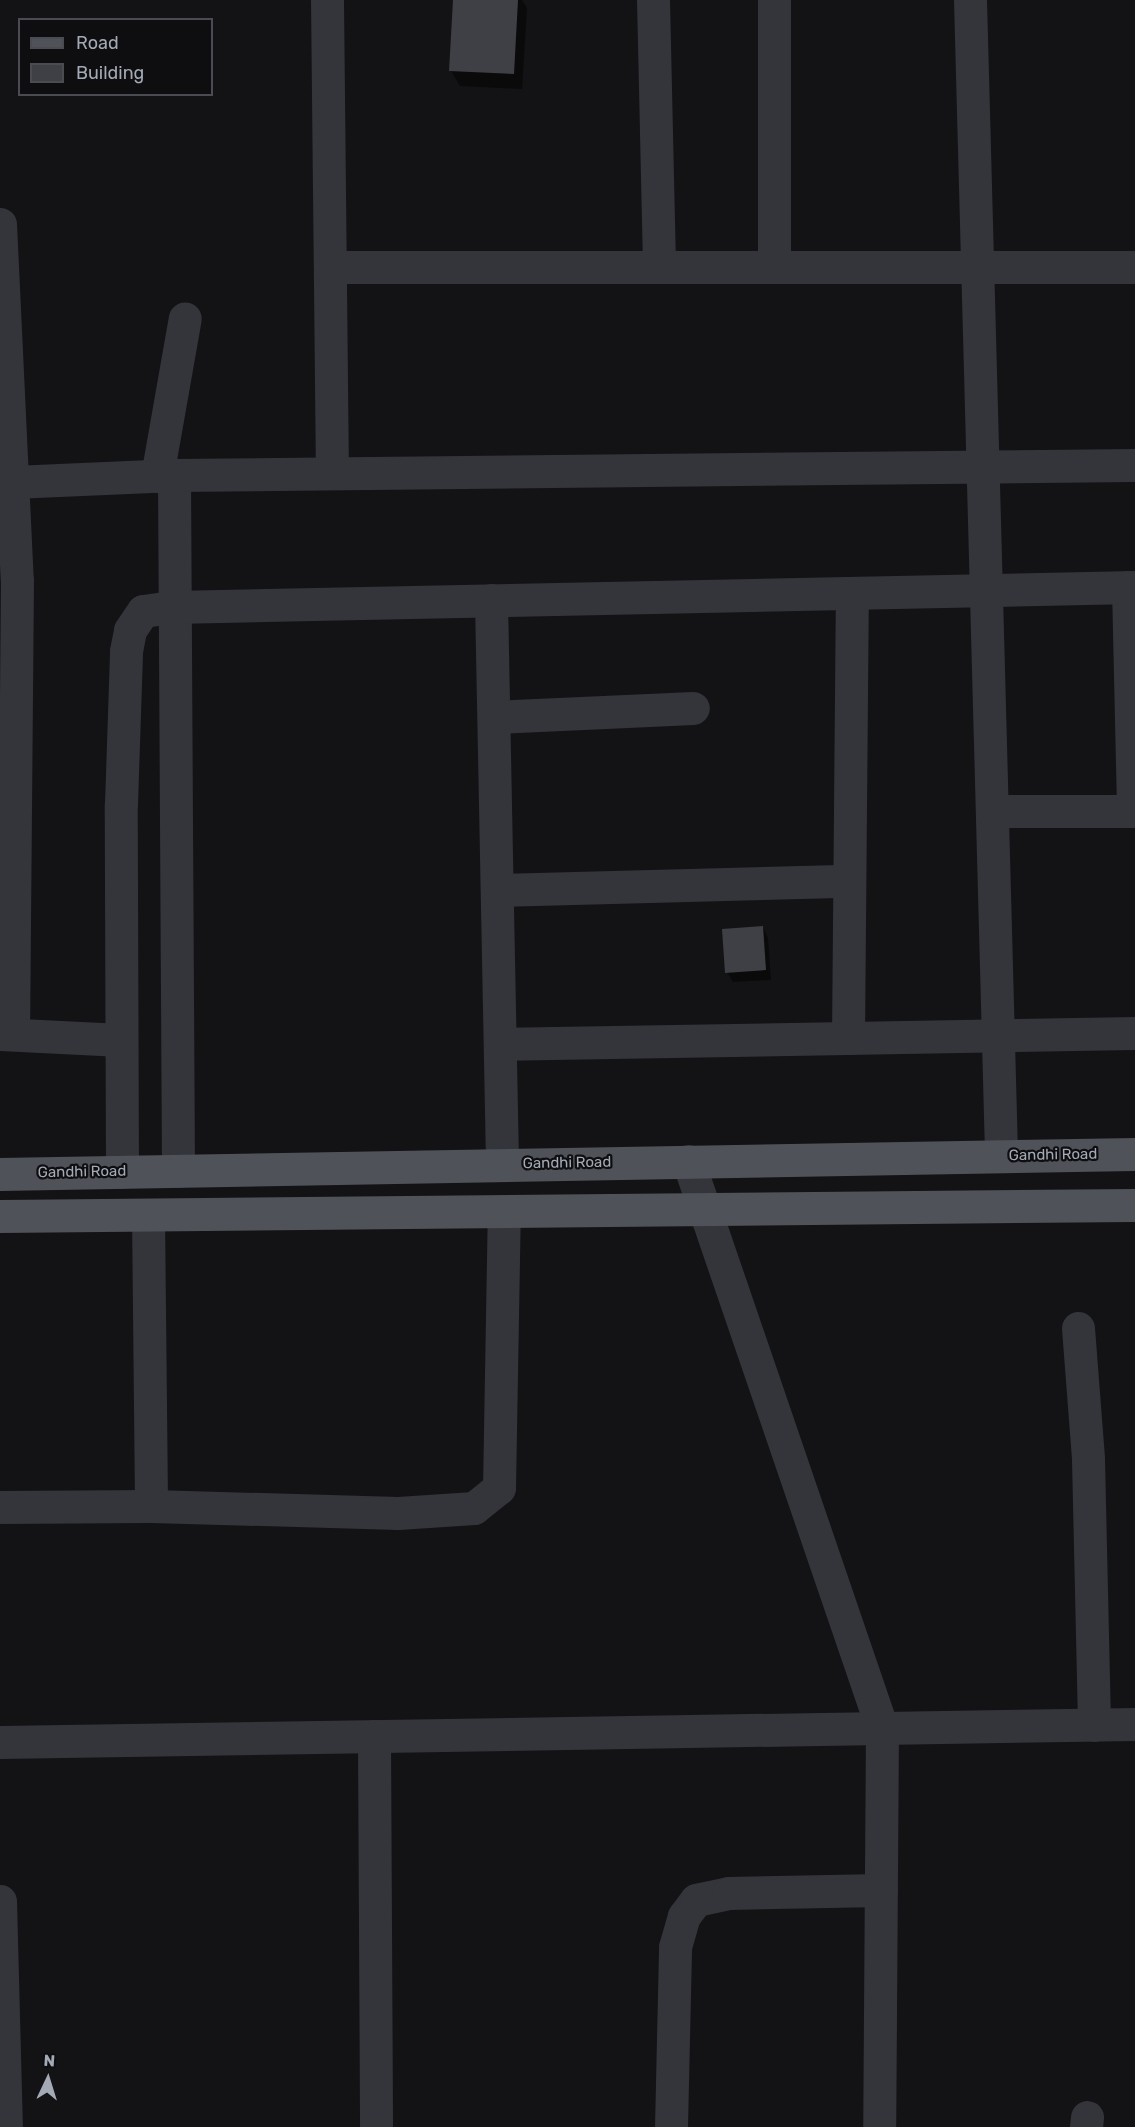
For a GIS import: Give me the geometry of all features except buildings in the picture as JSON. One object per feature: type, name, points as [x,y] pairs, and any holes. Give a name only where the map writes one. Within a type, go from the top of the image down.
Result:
[{"type":"main road","name":"Gandhi Road","points":[[0,1174],[1135,1154]]},
{"type":"main road","points":[[0,1216],[702,1211],[1135,1205]]},
{"type":"street","points":[[327,0],[332,473]]},
{"type":"street","points":[[653,0],[659,267]]},
{"type":"street","points":[[774,0],[774,267]]},
{"type":"street","points":[[970,0],[1001,1156]]},
{"type":"street","points":[[0,224],[2,327],[13,482],[9,580],[6,1034],[121,1040]]},
{"type":"street","points":[[330,267],[1135,267]]},
{"type":"street","points":[[178,1171],[173,607],[165,475],[185,318]]},
{"type":"street","points":[[13,482],[165,475],[1135,465]]},
{"type":"street","points":[[122,1172],[121,804],[126,651],[130,630],[143,611],[173,607],[1131,587],[1134,811],[992,811]]},
{"type":"street","points":[[848,1038],[852,593]]},
{"type":"street","points":[[491,600],[502,1165]]},
{"type":"street","points":[[494,717],[693,708]]},
{"type":"street","points":[[497,890],[849,881]]},
{"type":"street","points":[[500,1044],[1135,1033]]},
{"type":"street","points":[[688,1161],[702,1211],[882,1728],[879,2127]]},
{"type":"street","points":[[0,1507],[151,1506],[398,1513],[474,1508],[499,1488],[504,1212]]},
{"type":"street","points":[[148,1215],[151,1506]]},
{"type":"street","points":[[1078,1328],[1088,1459],[1094,1725]]},
{"type":"street","points":[[0,1742],[1135,1724]]},
{"type":"street","points":[[374,1736],[376,2127]]},
{"type":"street","points":[[671,2127],[675,1947],[684,1916],[696,1900],[728,1893],[881,1890]]},
{"type":"street","points":[[0,1901],[6,2127]]}]
